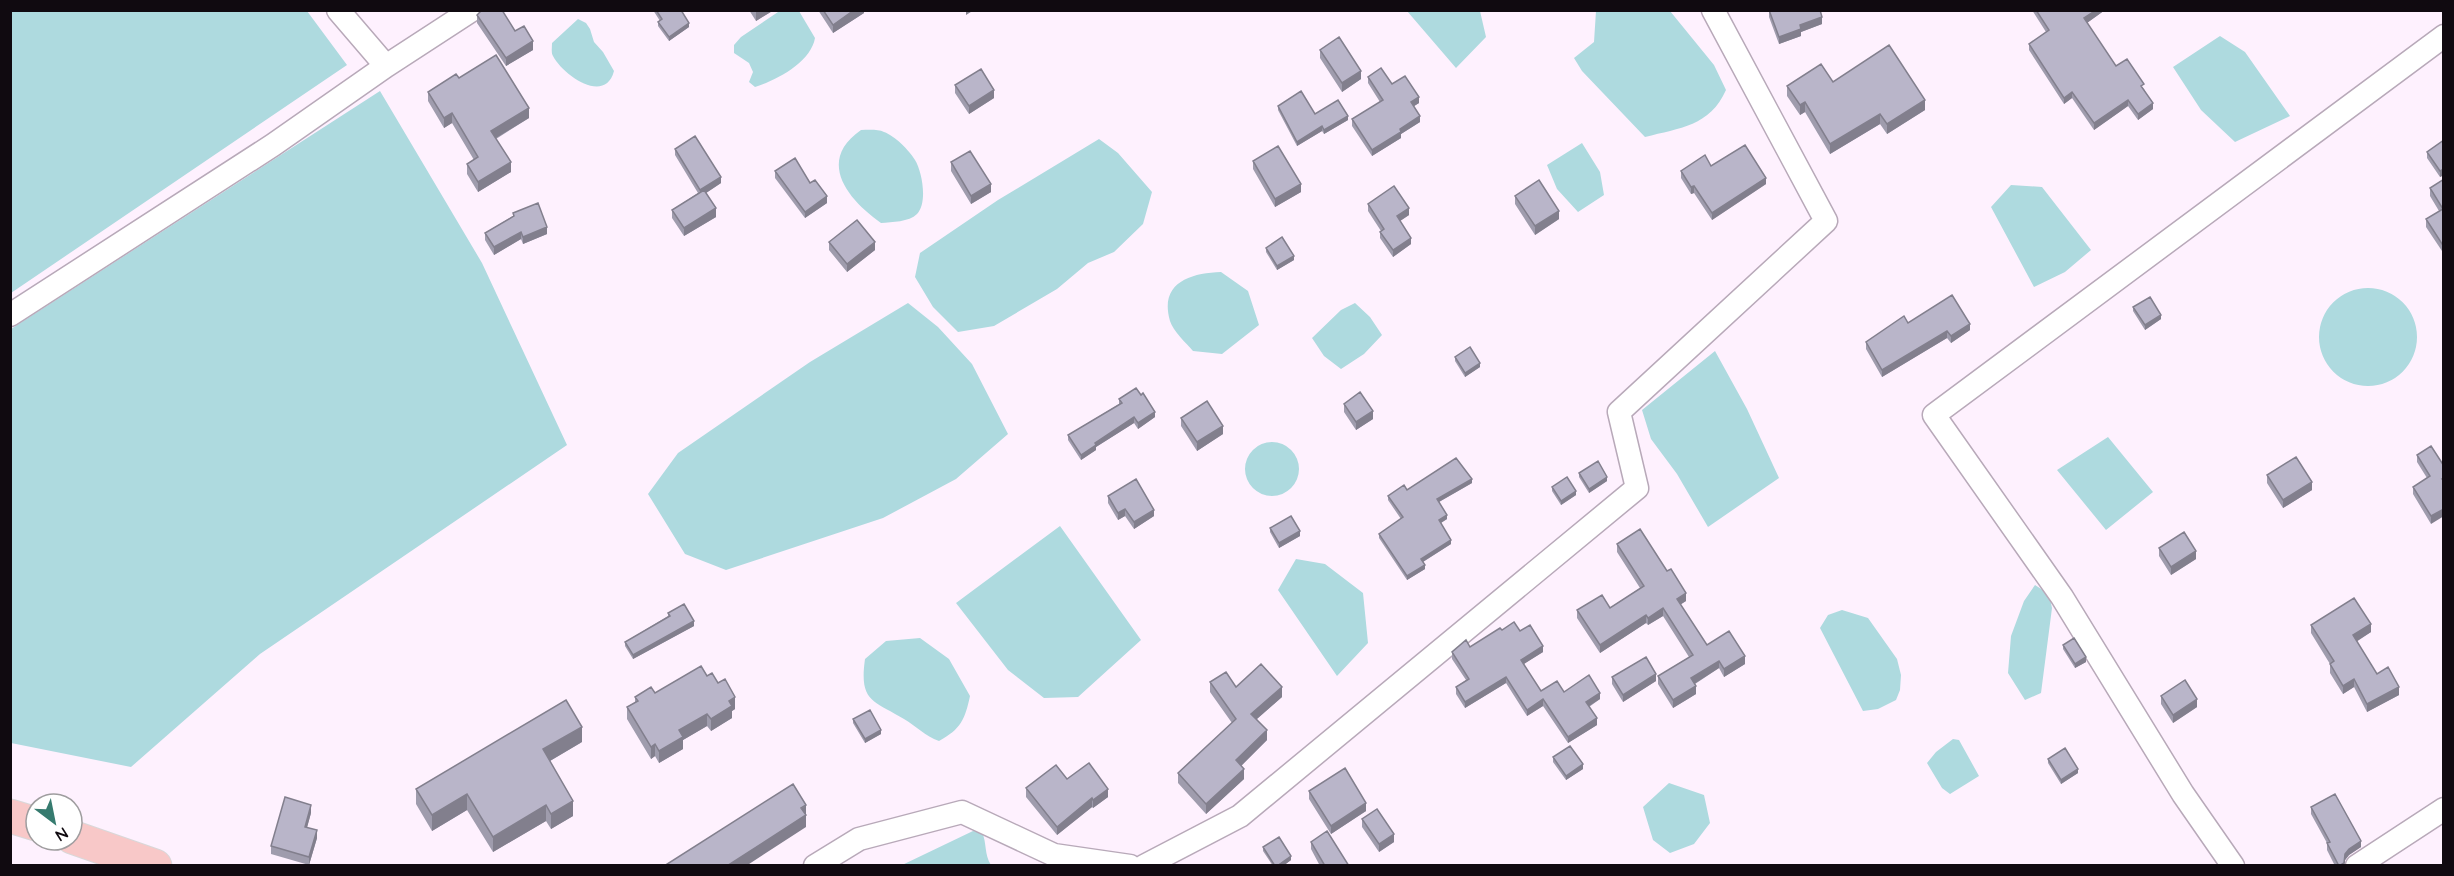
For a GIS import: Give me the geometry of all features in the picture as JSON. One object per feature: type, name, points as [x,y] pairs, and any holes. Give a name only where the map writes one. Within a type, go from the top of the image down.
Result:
[{"type":"highway","points":[[84,841],[155,866]]},
{"type":"street","points":[[338,10],[386,66]]},
{"type":"street","points":[[10,315],[273,145],[386,66],[472,10]]},
{"type":"street","points":[[1144,866],[1240,816],[1637,488],[1618,412],[1826,221],[1713,10]]},
{"type":"street","points":[[2233,866],[2183,794],[2062,597],[1934,415],[2444,36]]},
{"type":"street","points":[[2357,866],[2444,809]]},
{"type":"street","points":[[815,866],[859,839],[962,812],[1054,855],[1130,866]]},
{"type":"water","points":[[11,10],[307,11],[347,65],[11,293]]},
{"type":"water","points":[[781,10],[799,11],[815,38],[812,47],[792,69],[755,87],[749,82],[753,72],[749,63],[734,53],[734,45],[741,37]]},
{"type":"water","points":[[1407,11],[1480,11],[1486,37],[1456,68]]},
{"type":"water","points":[[1596,11],[1670,11],[1714,65],[1726,90],[1712,111],[1693,124],[1645,137],[1582,71],[1574,58],[1594,42]]},
{"type":"water","points":[[578,19],[586,23],[594,42],[614,71],[609,81],[602,86],[593,86],[574,78],[552,55],[552,43]]},
{"type":"water","points":[[2220,36],[2245,52],[2290,116],[2235,142],[2201,110],[2173,67]]},
{"type":"water","points":[[380,91],[482,263],[567,445],[260,654],[131,767],[11,743],[11,329]]},
{"type":"water","points":[[861,130],[879,130],[888,134],[901,144],[915,160],[922,179],[923,195],[920,209],[914,217],[881,223],[848,192],[839,167],[840,154],[848,142]]},
{"type":"water","points":[[1099,139],[1118,153],[1152,192],[1143,224],[1114,252],[1088,263],[1057,289],[994,326],[958,332],[933,307],[915,277],[920,253],[998,200]]},
{"type":"water","points":[[1582,143],[1600,172],[1604,195],[1578,212],[1557,189],[1547,165]]},
{"type":"water","points":[[2011,185],[2042,187],[2091,250],[2065,272],[2034,287],[1991,207]]},
{"type":"water","points":[[1221,272],[1248,291],[1259,325],[1222,354],[1193,351],[1170,321],[1169,297],[1173,289],[1188,278]]},
{"type":"water","points":[[2368,288],[2387,292],[2403,302],[2413,318],[2417,337],[2413,356],[2403,372],[2387,382],[2368,386],[2349,382],[2333,372],[2323,356],[2319,337],[2323,318],[2333,302],[2349,292]]},
{"type":"water","points":[[908,303],[938,327],[972,364],[1008,434],[956,479],[883,518],[726,570],[685,554],[648,494],[678,453],[810,362]]},
{"type":"water","points":[[1355,303],[1370,317],[1382,335],[1364,354],[1341,369],[1324,356],[1312,338],[1341,310]]},
{"type":"water","points":[[1715,351],[1747,409],[1779,478],[1708,527],[1677,474],[1651,439],[1642,410]]},
{"type":"water","points":[[2108,437],[2153,492],[2106,530],[2057,470]]},
{"type":"water","points":[[1272,442],[1282,444],[1291,450],[1297,459],[1299,469],[1297,479],[1291,488],[1282,494],[1272,496],[1262,494],[1253,488],[1247,479],[1245,469],[1247,459],[1253,450],[1262,444]]},
{"type":"water","points":[[1060,526],[1141,640],[1078,697],[1044,698],[1008,670],[956,603]]},
{"type":"water","points":[[1296,559],[1325,564],[1363,593],[1368,643],[1337,676],[1278,590]]},
{"type":"water","points":[[2035,585],[2049,594],[2052,608],[2041,693],[2025,700],[2008,673],[2011,636],[2024,601]]},
{"type":"water","points":[[1842,610],[1868,618],[1897,659],[1901,675],[1900,690],[1896,700],[1878,709],[1863,711],[1820,628],[1828,615]]},
{"type":"water","points":[[920,638],[949,659],[970,696],[961,723],[939,741],[876,703],[864,684],[865,659],[886,641]]},
{"type":"water","points":[[1953,739],[1959,740],[1979,776],[1950,794],[1942,788],[1927,763],[1936,752]]},
{"type":"water","points":[[1669,783],[1704,795],[1710,823],[1694,844],[1670,853],[1653,840],[1643,807]]},
{"type":"water","points":[[973,831],[982,832],[991,865],[900,866]]},
{"type":"building","points":[[482,10],[502,10],[515,31],[524,26],[533,41],[506,58],[477,15]]},
{"type":"building","points":[[656,10],[681,10],[689,23],[669,37],[658,22],[662,19]]},
{"type":"building","points":[[823,10],[854,10],[833,25]]},
{"type":"building","points":[[1769,10],[1820,10],[1822,17],[1800,25],[1801,29],[1779,37]]},
{"type":"building","points":[[2036,10],[2096,10],[2084,18],[2116,66],[2127,59],[2144,84],[2141,86],[2153,103],[2138,114],[2128,100],[2094,123],[2072,92],[2064,98],[2029,44],[2049,30]]},
{"type":"building","points":[[1339,37],[1361,71],[1342,83],[1320,50]]},
{"type":"building","points":[[1889,45],[1925,100],[1887,124],[1880,114],[1830,144],[1805,102],[1800,105],[1787,86],[1821,64],[1833,82]]},
{"type":"building","points":[[496,55],[529,108],[491,131],[511,162],[478,182],[467,164],[478,157],[452,113],[444,118],[428,92],[456,74],[459,78]]},
{"type":"building","points":[[1381,68],[1392,84],[1405,76],[1419,97],[1411,102],[1420,116],[1400,129],[1401,132],[1372,150],[1352,119],[1383,100],[1368,77]]},
{"type":"building","points":[[981,69],[994,90],[969,106],[955,85]]},
{"type":"building","points":[[1301,91],[1315,114],[1338,100],[1348,116],[1324,130],[1322,126],[1297,142],[1278,106]]},
{"type":"building","points":[[695,136],[721,177],[700,190],[675,149]]},
{"type":"building","points":[[2444,140],[2444,169],[2440,171],[2427,152]]},
{"type":"building","points":[[1745,145],[1766,178],[1712,213],[1681,171],[1705,155],[1711,166]]},
{"type":"building","points":[[1278,146],[1301,184],[1275,199],[1253,161]]},
{"type":"building","points":[[970,151],[991,184],[971,196],[951,162]]},
{"type":"building","points":[[795,158],[810,183],[815,180],[827,196],[805,212],[775,171]]},
{"type":"building","points":[[2444,179],[2444,247],[2426,219],[2443,209],[2430,188]]},
{"type":"building","points":[[1539,180],[1559,211],[1535,226],[1515,196]]},
{"type":"building","points":[[1394,186],[1409,208],[1397,216],[1411,238],[1393,250],[1380,232],[1384,229],[1368,204]]},
{"type":"building","points":[[704,190],[716,208],[684,228],[672,210]]},
{"type":"building","points":[[538,203],[547,227],[523,237],[521,232],[494,247],[485,233],[514,216],[513,213]]},
{"type":"building","points":[[857,220],[875,242],[847,264],[829,242]]},
{"type":"building","points":[[1282,237],[1294,256],[1277,266],[1266,248]]},
{"type":"building","points":[[1952,295],[1970,324],[1951,336],[1947,331],[1882,370],[1866,342],[1904,316],[1908,323]]},
{"type":"building","points":[[2150,297],[2161,315],[2145,325],[2133,307]]},
{"type":"building","points":[[1470,347],[1480,363],[1465,373],[1455,357]]},
{"type":"building","points":[[1136,388],[1141,395],[1143,393],[1155,412],[1138,423],[1134,417],[1081,455],[1068,435],[1122,403],[1119,399]]},
{"type":"building","points":[[1360,392],[1373,411],[1356,422],[1344,404]]},
{"type":"building","points":[[1207,401],[1223,426],[1197,442],[1181,418]]},
{"type":"building","points":[[2431,446],[2444,466],[2444,478],[2442,479],[2444,481],[2444,509],[2431,516],[2413,487],[2430,476],[2417,455]]},
{"type":"building","points":[[2296,457],[2312,482],[2283,500],[2267,475]]},
{"type":"building","points":[[1456,458],[1472,479],[1437,499],[1447,515],[1439,520],[1451,540],[1421,559],[1425,565],[1407,576],[1379,534],[1403,517],[1388,496],[1404,485],[1407,490]]},
{"type":"building","points":[[1598,461],[1607,477],[1589,489],[1579,473]]},
{"type":"building","points":[[1567,477],[1576,491],[1561,501],[1552,487]]},
{"type":"building","points":[[1136,479],[1154,510],[1134,522],[1125,509],[1118,513],[1108,496]]},
{"type":"building","points":[[1291,516],[1300,531],[1279,543],[1270,528]]},
{"type":"building","points":[[1640,529],[1667,571],[1671,569],[1686,593],[1677,599],[1707,645],[1729,631],[1745,656],[1724,669],[1719,661],[1691,678],[1696,686],[1673,700],[1658,676],[1693,655],[1663,608],[1648,618],[1646,615],[1600,645],[1577,610],[1602,595],[1610,608],[1644,586],[1617,544]]},
{"type":"building","points":[[2184,532],[2196,551],[2171,567],[2159,548]]},
{"type":"building","points":[[2354,598],[2371,624],[2353,635],[2377,674],[2388,667],[2399,687],[2367,704],[2354,679],[2343,686],[2330,664],[2334,661],[2311,625]]},
{"type":"building","points":[[684,604],[694,621],[633,655],[625,642],[670,616],[668,613]]},
{"type":"building","points":[[1514,622],[1520,631],[1530,625],[1543,646],[1521,660],[1541,691],[1557,681],[1564,692],[1589,675],[1600,693],[1586,702],[1597,718],[1568,737],[1543,699],[1527,710],[1506,677],[1465,702],[1456,687],[1469,679],[1452,652],[1466,640],[1470,647]]},
{"type":"building","points":[[2074,638],[2086,657],[2075,664],[2063,645]]},
{"type":"building","points":[[1646,657],[1656,674],[1623,695],[1612,677]]},
{"type":"building","points":[[1261,664],[1282,687],[1251,714],[1267,730],[1236,760],[1244,769],[1206,804],[1178,773],[1236,719],[1210,682],[1226,672],[1236,687]]},
{"type":"building","points":[[701,666],[707,676],[712,673],[718,683],[725,679],[735,697],[729,701],[732,706],[711,719],[707,714],[679,730],[683,737],[659,751],[655,744],[651,747],[627,707],[638,701],[635,697],[651,687],[655,693]]},
{"type":"building","points":[[2185,680],[2197,699],[2173,715],[2161,696]]},
{"type":"building","points":[[566,700],[582,727],[543,749],[573,801],[551,814],[546,805],[493,837],[467,794],[432,815],[416,789]]},
{"type":"building","points":[[870,710],[881,730],[865,739],[853,719]]},
{"type":"building","points":[[1570,746],[1583,764],[1566,776],[1553,757]]},
{"type":"building","points":[[2065,748],[2078,769],[2061,780],[2048,759]]},
{"type":"building","points":[[1089,763],[1108,789],[1093,800],[1092,798],[1057,827],[1026,788],[1056,765],[1067,779]]},
{"type":"building","points":[[1345,768],[1366,803],[1331,826],[1309,791]]},
{"type":"building","points":[[793,784],[806,805],[801,808],[806,815],[727,866],[664,866]]},
{"type":"building","points":[[2335,794],[2361,841],[2349,849],[2345,854],[2344,863],[2339,866],[2327,843],[2330,842],[2311,807]]},
{"type":"building","points":[[285,797],[311,805],[305,827],[317,830],[309,857],[271,846]]},
{"type":"building","points":[[1377,809],[1394,834],[1379,844],[1362,819]]},
{"type":"building","points":[[1327,831],[1349,866],[1325,866],[1311,842]]},
{"type":"building","points":[[1279,837],[1291,856],[1275,866],[1263,847]]}]
